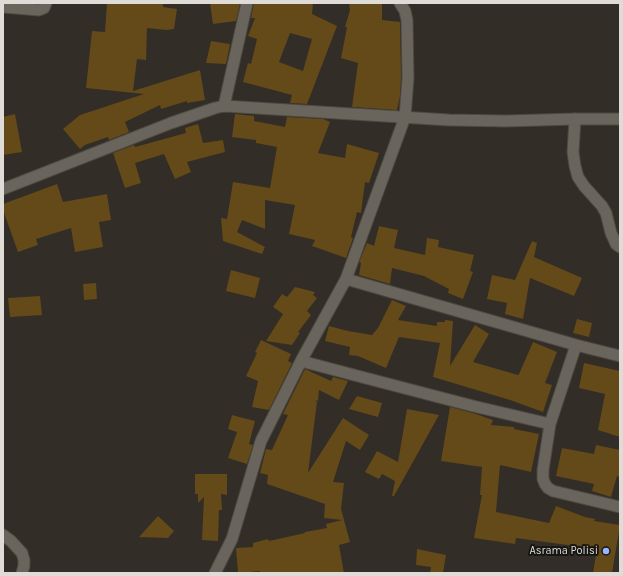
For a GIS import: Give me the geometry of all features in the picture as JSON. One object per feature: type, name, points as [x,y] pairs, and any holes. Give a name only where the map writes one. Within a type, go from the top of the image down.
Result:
[{"type":"street","points":[[3,7],[39,10],[44,8],[46,3]]},
{"type":"street","points":[[224,106],[247,3]]},
{"type":"street","points":[[215,573],[232,539],[261,441],[301,362],[346,279],[405,117],[408,78],[407,20],[405,11],[400,3]]},
{"type":"street","points":[[3,189],[171,123],[224,106],[449,120],[506,121],[620,119]]},
{"type":"street","points":[[575,119],[573,152],[578,177],[602,206],[606,213],[611,233],[616,244],[620,247]]},
{"type":"street","points":[[346,279],[576,345],[620,356]]},
{"type":"street","points":[[576,345],[550,424],[543,470],[543,480],[548,488],[554,491],[620,507]]},
{"type":"street","points":[[301,362],[550,424]]},
{"type":"street","points":[[3,535],[12,541],[22,553],[24,560],[22,573]]},
{"type":"building","points":[[107,3],[163,3],[163,7],[177,9],[174,29],[166,30],[147,28],[146,60],[137,59],[133,91],[200,70],[205,100],[187,103],[187,101],[161,109],[160,105],[125,122],[129,132],[109,140],[108,137],[85,145],[80,149],[63,129],[80,115],[144,94],[86,88],[92,31],[105,32]]},
{"type":"building","points":[[210,3],[240,3],[236,21],[213,24]]},
{"type":"building","points":[[254,3],[313,3],[312,14],[337,26],[307,104],[290,103],[292,95],[243,82],[248,63],[251,64],[257,39],[248,36],[255,18],[251,18]],"holes":[[[290,33],[312,39],[303,71],[279,62]]]},
{"type":"building","points":[[349,3],[382,3],[382,20],[400,22],[401,78],[400,96],[397,110],[352,107],[358,63],[341,58],[347,27],[345,27],[350,10]]},
{"type":"building","points":[[211,41],[230,44],[226,64],[206,63]]},
{"type":"building","points":[[15,114],[22,152],[3,155],[3,117]]},
{"type":"building","points":[[235,114],[254,116],[254,121],[285,127],[287,117],[323,119],[330,122],[318,153],[345,158],[347,144],[379,153],[369,183],[365,182],[361,213],[357,212],[351,237],[353,238],[346,258],[312,246],[315,240],[289,234],[295,205],[265,200],[265,229],[242,220],[237,232],[265,247],[262,254],[223,241],[221,218],[227,219],[233,182],[270,188],[277,147],[256,143],[256,140],[232,137]]},
{"type":"building","points":[[198,124],[203,143],[223,140],[225,152],[187,162],[191,172],[175,179],[164,154],[135,163],[141,183],[125,188],[113,153],[134,145],[135,147],[186,133],[185,128]]},
{"type":"building","points":[[57,184],[63,202],[107,194],[111,220],[99,222],[103,247],[75,252],[71,228],[36,239],[38,245],[18,252],[3,210],[3,204]]},
{"type":"building","points":[[379,226],[398,230],[394,248],[425,255],[427,238],[439,240],[438,247],[474,255],[470,271],[473,272],[463,299],[448,293],[449,289],[424,276],[392,268],[390,284],[359,275],[361,263],[359,262],[367,243],[374,246]]},
{"type":"building","points":[[532,241],[537,243],[534,257],[582,278],[574,296],[530,278],[523,319],[505,314],[507,303],[487,299],[492,275],[515,280]]},
{"type":"building","points":[[231,270],[260,278],[255,298],[226,291]]},
{"type":"building","points":[[96,283],[97,299],[84,300],[83,284]]},
{"type":"building","points":[[295,287],[315,292],[313,295],[317,298],[307,311],[311,315],[298,332],[300,333],[292,345],[266,341],[283,314],[273,307],[282,294],[287,297]]},
{"type":"building","points":[[40,296],[42,315],[10,317],[8,298]]},
{"type":"building","points":[[392,300],[406,306],[398,320],[437,326],[437,322],[445,322],[445,320],[453,321],[450,366],[475,325],[489,334],[473,362],[518,375],[533,342],[557,352],[545,383],[552,385],[543,412],[510,400],[433,377],[440,343],[399,337],[386,368],[358,356],[349,355],[350,347],[325,341],[329,326],[372,335],[378,328]]},
{"type":"building","points":[[577,319],[592,323],[589,337],[573,333]]},
{"type":"building","points":[[261,340],[291,354],[288,361],[292,363],[269,410],[252,407],[258,381],[246,376],[257,353],[255,352]]},
{"type":"building","points":[[584,363],[620,371],[620,437],[598,430],[605,394],[579,388]]},
{"type":"building","points":[[305,369],[331,381],[333,377],[348,381],[339,400],[319,390],[318,401],[315,400],[317,402],[308,473],[343,418],[369,435],[360,450],[346,441],[333,482],[344,483],[341,509],[350,542],[339,545],[344,573],[260,573],[260,571],[238,573],[236,548],[253,547],[253,543],[268,539],[269,541],[327,528],[326,524],[342,520],[324,518],[325,504],[267,484],[268,475],[260,473],[266,449],[272,450],[288,415],[283,414]]},
{"type":"building","points":[[357,396],[382,403],[378,417],[349,409]]},
{"type":"building","points":[[450,407],[493,420],[491,425],[514,427],[514,429],[539,434],[531,472],[500,465],[496,512],[549,523],[556,506],[585,517],[595,519],[594,521],[620,525],[612,573],[593,573],[597,549],[516,538],[515,544],[474,538],[482,495],[480,495],[482,467],[441,461]]},
{"type":"building","points":[[407,409],[439,415],[394,496],[392,496],[395,481],[382,474],[379,479],[365,472],[377,451],[398,462]]},
{"type":"building","points":[[232,415],[255,421],[249,444],[253,445],[247,464],[228,458],[237,432],[228,429]]},
{"type":"building","points":[[596,445],[620,450],[620,477],[617,476],[611,497],[592,491],[594,484],[556,476],[562,448],[594,454]]},
{"type":"building","points":[[195,474],[227,474],[227,495],[221,494],[222,510],[219,510],[218,541],[202,540],[204,497],[198,503],[198,494],[195,494]]},
{"type":"building","points":[[158,516],[174,531],[168,538],[139,537]]},
{"type":"building","points":[[417,549],[446,555],[443,573],[430,573],[431,567],[416,565]]},
{"type":"place","name":"Asrama Polisi","points":[[606,551]]}]
